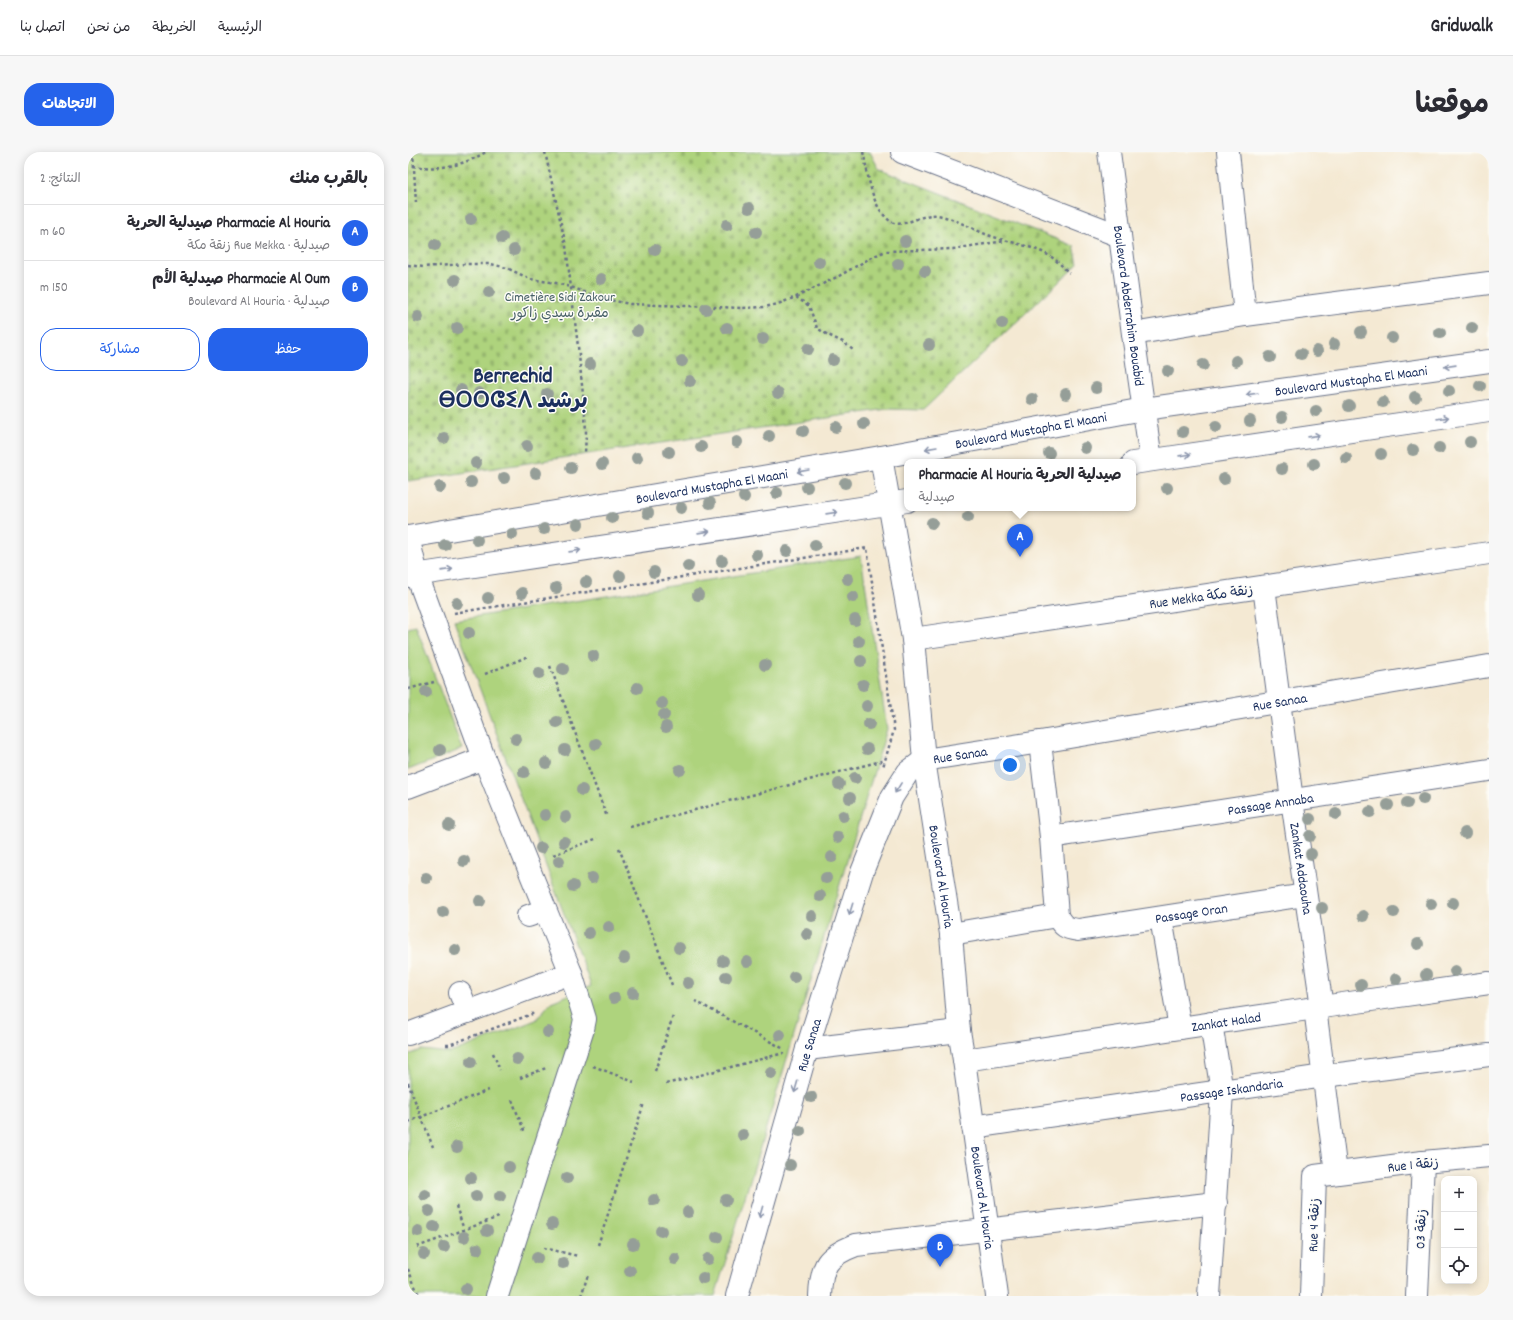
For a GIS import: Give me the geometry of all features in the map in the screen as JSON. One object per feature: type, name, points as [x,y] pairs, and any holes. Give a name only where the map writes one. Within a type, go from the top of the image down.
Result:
[{"type":"street","points":[[902,152],[1120,236]]},
{"type":"street","name":"Boulevard Abderrahim Bouabid","points":[[1112,152],[1120,236],[1144,409],[1142,461]]},
{"type":"street","points":[[1228,152],[1245,315]]},
{"type":"street","points":[[1133,334],[1245,315],[1489,282]]},
{"type":"street","name":"Boulevard Mustapha El Maani","points":[[408,537],[881,457],[1144,409],[1489,361]]},
{"type":"street","points":[[1142,461],[1489,411]]},
{"type":"street","name":"Boulevard Al Houria","points":[[881,457],[898,503],[913,639],[924,760],[951,934],[959,1031],[998,1296]]},
{"type":"street","points":[[412,576],[898,503]]},
{"type":"street","points":[[408,537],[412,576],[484,758],[536,913],[571,973],[585,1019],[584,1029],[497,1296]]},
{"type":"street","name":"Rue Mekka زنقة مكة","points":[[913,639],[1489,553]]},
{"type":"street","name":"Zankat Addaouha","points":[[1264,587],[1305,895],[1336,1173]]},
{"type":"street","name":"Rue Sanaa","points":[[737,1296],[807,1049],[862,872],[892,797],[908,772],[924,760],[1040,742],[1489,666]]},
{"type":"street","points":[[951,934],[1057,916],[1051,837],[1040,742]]},
{"type":"street","points":[[408,787],[484,758]]},
{"type":"street","name":"Passage Annaba","points":[[1051,837],[1489,770]]},
{"type":"street","name":"Passage Oran","points":[[1057,916],[1061,923],[1067,928],[1078,930],[1305,895]]},
{"type":"street","points":[[1161,918],[1180,1028]]},
{"type":"street","points":[[408,1034],[464,1002],[571,973]]},
{"type":"street","name":"Zankat Halad","points":[[964,1060],[1318,1007],[1489,984]]},
{"type":"street","points":[[1209,1296],[1222,1092],[1211,1023]]},
{"type":"street","points":[[807,1049],[959,1031]]},
{"type":"street","name":"Passage Iskandaria","points":[[973,1127],[1324,1076],[1489,1055]]},
{"type":"street","name":"Rue 1 زنقة","points":[[1336,1173],[1423,1162],[1489,1156]]},
{"type":"street","name":"زنقة 03","points":[[1417,1296],[1423,1162]]},
{"type":"street","name":"Rue 4 زنقة","points":[[1311,1296],[1315,1176],[1336,1173]]},
{"type":"street","points":[[820,1296],[821,1275],[827,1262],[840,1251],[856,1245],[1216,1203]]},
{"type":"path","points":[[413,152],[416,203]]},
{"type":"path","points":[[414,166],[430,168],[446,167],[476,158],[486,152]]},
{"type":"path","points":[[545,152],[566,246],[585,415],[585,454]]},
{"type":"path","points":[[863,152],[874,202],[894,224],[902,224],[924,215],[936,215],[948,218],[986,235],[1047,255],[1058,260],[1069,273]]},
{"type":"path","points":[[408,265],[491,264],[507,268],[530,279],[571,287],[600,298],[630,304],[742,308],[765,307],[796,297],[886,251],[953,249],[1006,242]]},
{"type":"path","points":[[796,297],[810,306],[817,328],[843,342],[853,350]]},
{"type":"path","points":[[447,614],[867,548],[894,730],[883,768]]},
{"type":"path","points":[[485,674],[529,656]]},
{"type":"path","points":[[550,666],[607,817]]},
{"type":"path","points":[[408,689],[437,681]]},
{"type":"path","points":[[630,827],[885,760]]},
{"type":"path","points":[[553,855],[598,838]]},
{"type":"path","points":[[619,848],[672,984]]},
{"type":"path","points":[[666,1084],[789,1051],[695,1001]]},
{"type":"path","points":[[655,1071],[673,1016]]},
{"type":"path","points":[[493,1053],[500,1070]]},
{"type":"path","points":[[587,1064],[634,1082]]},
{"type":"path","points":[[520,1078],[548,1067]]},
{"type":"path","points":[[408,1083],[433,1147]]},
{"type":"path","points":[[408,1122],[489,1090]]},
{"type":"path","points":[[512,1100],[527,1136]]},
{"type":"path","points":[[598,1245],[644,1103]]},
{"type":"path","points":[[456,1206],[464,1230]]},
{"type":"path","points":[[417,1247],[506,1214]]},
{"type":"path","points":[[544,1248],[578,1256]]},
{"type":"path","points":[[408,1269],[419,1296]]},
{"type":"path","points":[[581,1296],[588,1275]]},
{"type":"green space","name":"Cimetière Sidi Zakour مقبرة سيدي زاكور","points":[[408,152],[870,152],[879,169],[1074,246],[1078,264],[923,410],[887,409],[408,481]]},
{"type":"green space","points":[[861,556],[887,729],[715,1296],[408,1296],[408,1055],[422,1050],[450,1053],[536,1020],[551,1002],[591,986],[454,620]]},
{"type":"green space","points":[[416,626],[462,749],[408,770],[408,628]]},
{"type":"place","name":"Pharmacie Al Houria صيدلية الحرية","points":[[1020,557]]},
{"type":"place","name":"Pharmacie Al Oum صيدلية الأم","points":[[940,1267]]},
{"type":"district","name":"Berrechid ⴱⵔⵔⵛⵉⴷ برشيد","points":[[513,386]]}]
